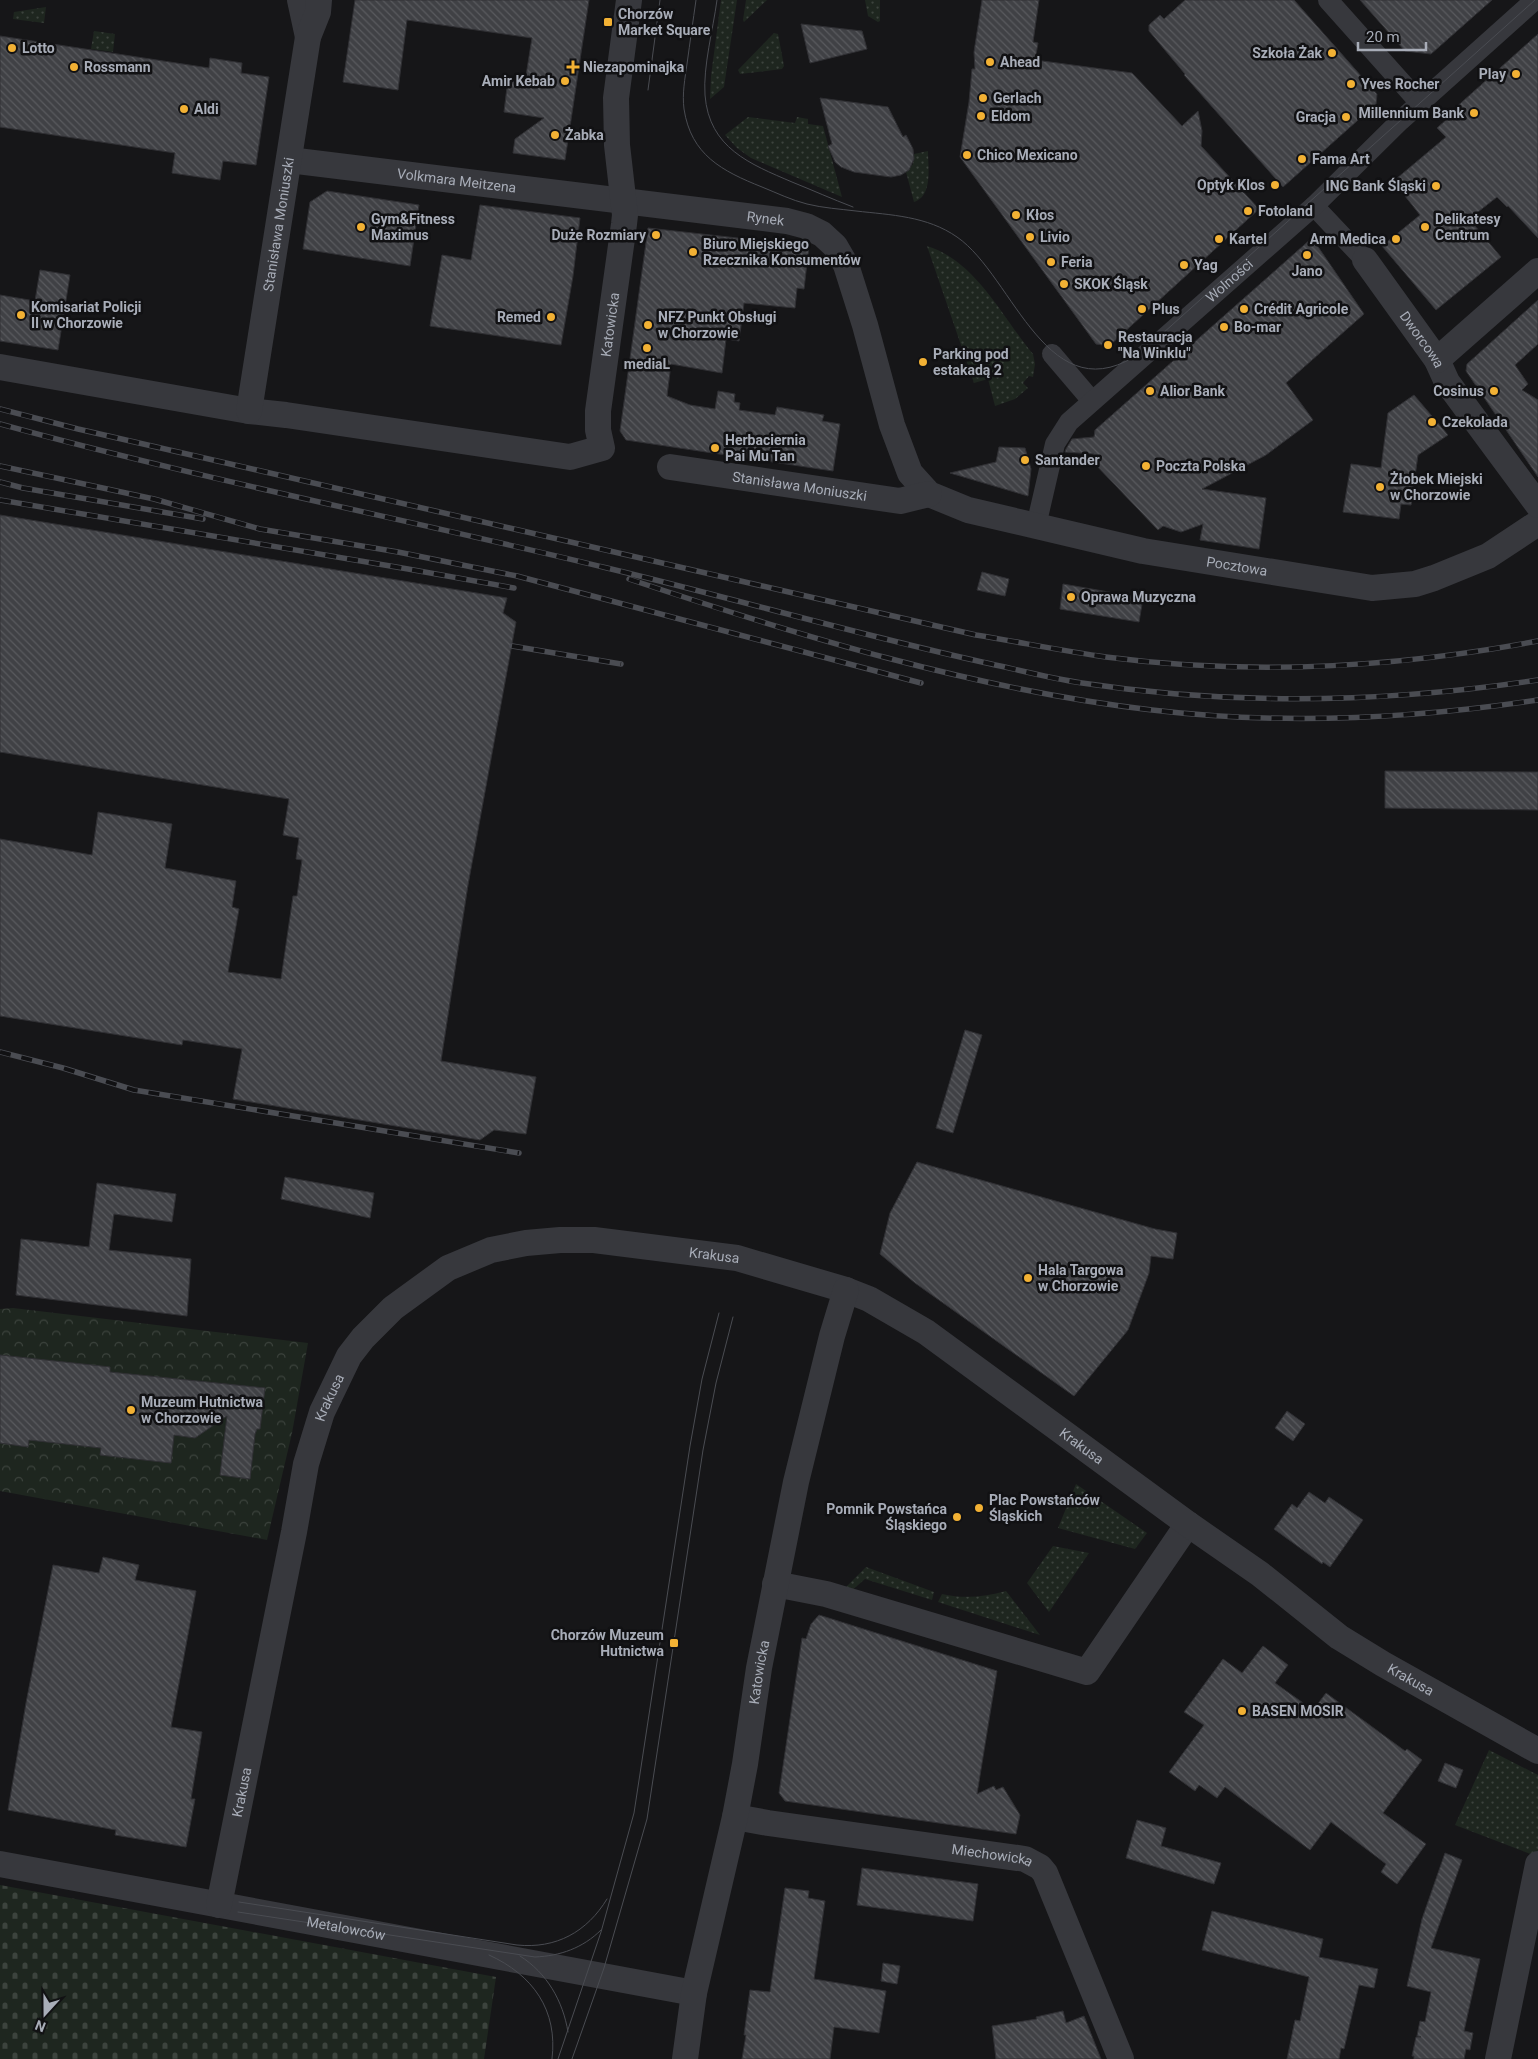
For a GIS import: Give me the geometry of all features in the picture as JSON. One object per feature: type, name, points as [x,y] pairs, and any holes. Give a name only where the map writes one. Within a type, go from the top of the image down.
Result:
[{"type":"street","points":[[300,0],[308,37]]},
{"type":"street","points":[[308,37],[318,12],[319,0]]},
{"type":"street","points":[[623,201],[617,145],[616,98],[629,0]]},
{"type":"street","points":[[1328,0],[1420,103]]},
{"type":"street","name":"Wolności","points":[[1036,526],[1055,444],[1069,422],[1314,206],[1420,103],[1534,0]]},
{"type":"street","name":"Stanisława Moniuszki","points":[[249,411],[280,203],[289,160],[308,37]]},
{"type":"street","name":"Volkmara Meitzena","points":[[289,160],[623,201]]},
{"type":"street","name":"Katowicka","points":[[249,411],[570,457],[602,448],[598,430],[598,411],[624,224],[623,201]]},
{"type":"street","name":"Rynek","points":[[623,201],[787,221],[806,226],[827,238],[839,250],[848,269],[892,425],[904,460],[911,475],[929,494]]},
{"type":"street","name":"Dworcowa","points":[[1314,206],[1365,260],[1437,360],[1447,382],[1538,505]]},
{"type":"street","points":[[1437,360],[1538,271]]},
{"type":"street","points":[[1052,354],[1092,401]]},
{"type":"street","points":[[0,367],[249,411]]},
{"type":"street","name":"Stanisława Moniuszki","points":[[670,467],[900,501],[929,494]]},
{"type":"street","name":"Pocztowa","points":[[929,494],[968,510],[1143,551],[1372,588],[1415,584],[1434,578],[1488,556],[1538,523]]},
{"type":"street","name":"Krakusa","points":[[219,1905],[306,1464],[322,1412],[349,1356],[363,1338],[387,1314],[448,1268],[491,1250],[526,1243],[560,1240],[602,1241],[736,1258],[846,1290],[892,1311],[926,1332],[1188,1524],[1260,1574],[1312,1617],[1360,1650],[1538,1751]]},
{"type":"street","name":"Katowicka","points":[[685,2059],[694,1993],[735,1817],[759,1668],[796,1482],[832,1336],[846,1290]]},
{"type":"street","points":[[775,1584],[826,1594],[1087,1672],[1188,1524]]},
{"type":"street","name":"Miechowicka","points":[[735,1817],[1025,1859],[1034,1862],[1045,1873],[1121,2059]]},
{"type":"street","name":"Metalowców","points":[[0,1864],[694,1993]]},
{"type":"street","points":[[1498,2059],[1538,1864]]},
{"type":"green space","points":[[721,0],[737,0],[724,87],[710,99],[711,76]]},
{"type":"green space","points":[[746,0],[767,0],[744,22],[743,20]]},
{"type":"green space","points":[[865,0],[880,0],[880,21],[878,22],[868,16]]},
{"type":"green space","points":[[46,7],[44,23],[13,19],[14,12]]},
{"type":"green space","points":[[94,31],[115,34],[113,52],[91,49]]},
{"type":"green space","points":[[774,33],[778,34],[784,66],[782,69],[740,74],[738,70]]},
{"type":"green space","points":[[748,117],[795,123],[797,117],[808,119],[808,124],[823,126],[842,197],[751,158],[737,148],[725,135]]},
{"type":"green space","points":[[928,151],[929,173],[927,187],[920,199],[914,202],[906,172],[913,164],[914,154]]},
{"type":"green space","points":[[927,246],[944,253],[974,277],[1033,354],[1035,364],[1033,377],[1029,376],[1023,383],[1028,388],[1015,399],[995,406],[988,379],[974,383]]},
{"type":"green space","points":[[13,1308],[308,1343],[292,1433],[267,1540],[0,1491],[0,1309]]},
{"type":"green space","points":[[1076,1484],[1147,1533],[1135,1549],[1058,1528]]},
{"type":"green space","points":[[1053,1546],[1089,1553],[1049,1612],[1027,1583]]},
{"type":"green space","points":[[866,1567],[934,1592],[932,1600],[865,1579],[849,1593],[843,1590]]},
{"type":"green space","points":[[1006,1591],[1040,1635],[938,1602],[942,1594],[974,1597]]},
{"type":"green space","points":[[1489,1750],[1538,1775],[1538,1857],[1455,1825]]},
{"type":"green space","points":[[0,1885],[496,1977],[484,2059],[0,2059]]},
{"type":"building","points":[[355,0],[589,0],[565,160],[513,153],[515,139],[544,118],[504,112],[508,79],[525,82],[532,38],[407,20],[398,90],[343,82]]},
{"type":"building","points":[[982,0],[1039,0],[1033,42],[1038,43],[1035,60],[1132,73],[1182,126],[1198,111],[1202,131],[1201,146],[1259,209],[1109,346],[1096,344],[960,157],[972,69],[975,69],[974,52]]},
{"type":"building","points":[[1185,0],[1294,0],[1377,94],[1376,104],[1283,187],[1184,75],[1149,31],[1149,25],[1160,15],[1164,19]]},
{"type":"building","points":[[1360,0],[1492,0],[1431,54],[1405,51]]},
{"type":"building","points":[[801,24],[862,31],[867,49],[810,63]]},
{"type":"building","points":[[1538,34],[1538,238],[1497,197],[1469,219],[1501,257],[1436,310],[1382,246],[1420,215],[1405,196],[1407,193],[1396,179],[1446,137],[1437,128],[1455,112],[1453,110]]},
{"type":"building","name":"Aldi","points":[[0,36],[209,68],[210,58],[242,63],[241,73],[269,77],[256,165],[223,161],[220,180],[172,173],[175,153],[0,127]]},
{"type":"building","points":[[820,98],[888,107],[903,137],[906,135],[913,149],[914,159],[909,170],[901,175],[891,177],[854,172],[841,167],[835,162],[828,146],[832,144]]},
{"type":"building","name":"Gym&Fitness Maximus","points":[[327,191],[419,205],[410,266],[303,249],[310,202]]},
{"type":"building","points":[[480,205],[580,218],[573,276],[561,345],[430,326],[442,255],[471,260]]},
{"type":"building","points":[[648,228],[809,246],[804,289],[797,288],[795,308],[744,303],[739,341],[726,339],[722,373],[671,364],[667,396],[690,405],[715,409],[718,391],[735,394],[734,402],[740,403],[739,410],[775,415],[777,407],[824,415],[822,421],[840,424],[833,471],[626,440],[620,431]]},
{"type":"building","points":[[1312,238],[1364,314],[1286,383],[1313,420],[1266,455],[1202,489],[1266,498],[1259,549],[1200,540],[1203,524],[1181,532],[1163,526],[1158,530],[1094,463],[1094,454],[1065,452],[1066,449],[1072,439],[1094,437],[1095,430]]},
{"type":"building","points":[[40,270],[70,275],[58,350],[0,341],[0,295],[35,301]]},
{"type":"building","points":[[1538,300],[1538,344],[1515,365],[1528,384],[1522,390],[1538,400],[1538,477],[1466,371],[1467,364]]},
{"type":"building","points":[[1414,395],[1448,435],[1418,455],[1411,505],[1401,504],[1399,519],[1343,512],[1351,464],[1381,468],[1388,413]]},
{"type":"building","points":[[999,447],[1025,448],[1031,469],[1028,496],[950,473],[996,462]]},
{"type":"building","points":[[0,515],[507,598],[503,613],[516,622],[468,885],[441,1061],[536,1077],[526,1134],[494,1130],[480,1140],[233,1099],[242,1049],[183,1040],[182,1045],[0,1016],[0,839],[92,855],[98,812],[172,824],[165,868],[236,881],[232,907],[239,909],[228,972],[281,979],[293,896],[297,896],[302,860],[296,859],[299,838],[283,835],[289,799],[0,752]]},
{"type":"building","points":[[982,572],[1009,579],[1005,596],[977,590]]},
{"type":"building","points":[[1063,584],[1143,598],[1139,622],[1060,609]]},
{"type":"building","points":[[1385,771],[1538,772],[1538,810],[1385,808]]},
{"type":"building","points":[[965,1030],[982,1035],[953,1133],[936,1128]]},
{"type":"building","name":"Hala Targowa w Chorzowie","points":[[917,1162],[1155,1229],[1177,1233],[1173,1259],[1151,1256],[1149,1273],[1128,1330],[1074,1396],[915,1283],[880,1254],[890,1213]]},
{"type":"building","points":[[285,1177],[374,1193],[370,1218],[281,1199]]},
{"type":"building","points":[[97,1183],[176,1194],[172,1222],[114,1214],[109,1250],[191,1259],[187,1316],[16,1295],[21,1239],[89,1247]]},
{"type":"building","name":"Muzeum Hutnictwa w Chorzowie","points":[[0,1355],[110,1367],[110,1372],[265,1388],[260,1429],[257,1429],[255,1434],[250,1479],[220,1475],[227,1416],[195,1438],[174,1435],[171,1463],[100,1455],[101,1448],[29,1440],[28,1447],[0,1443]]},
{"type":"building","points":[[1287,1411],[1305,1424],[1293,1441],[1275,1428]]},
{"type":"building","points":[[1309,1492],[1325,1503],[1329,1497],[1363,1520],[1330,1567],[1323,1562],[1322,1564],[1274,1529],[1292,1504],[1297,1508]]},
{"type":"building","points":[[103,1557],[139,1565],[135,1580],[196,1591],[171,1727],[202,1732],[191,1799],[195,1799],[186,1847],[115,1835],[116,1830],[8,1810],[26,1703],[53,1565],[99,1573]]},
{"type":"building","points":[[819,1615],[997,1671],[977,1794],[994,1786],[996,1790],[1003,1787],[1020,1815],[1016,1834],[785,1801],[779,1793],[802,1638],[806,1639],[811,1624]]},
{"type":"building","points":[[1263,1646],[1288,1665],[1275,1683],[1313,1710],[1326,1693],[1405,1751],[1407,1749],[1422,1760],[1383,1813],[1426,1844],[1397,1884],[1381,1872],[1386,1864],[1331,1822],[1310,1850],[1225,1787],[1217,1798],[1199,1785],[1195,1791],[1169,1772],[1204,1725],[1184,1712],[1223,1659],[1242,1673]]},
{"type":"building","points":[[1445,1763],[1463,1770],[1456,1788],[1438,1781]]},
{"type":"building","points":[[1137,1820],[1166,1828],[1161,1846],[1221,1863],[1214,1884],[1126,1858]]},
{"type":"building","points":[[1445,1853],[1462,1860],[1431,1948],[1480,1959],[1464,2031],[1473,2033],[1470,2050],[1466,2049],[1464,2059],[1414,2059],[1414,2056],[1412,2056],[1416,2037],[1421,2037],[1417,2036],[1420,2021],[1425,2022],[1431,1992],[1407,1986],[1422,1919]]},
{"type":"building","points":[[862,1868],[978,1884],[973,1921],[857,1905]]},
{"type":"building","points":[[785,1888],[809,1891],[808,1898],[825,1901],[814,1979],[886,1991],[879,2033],[834,2027],[830,2059],[742,2059],[750,1990],[770,1992]]},
{"type":"building","points":[[1212,1911],[1323,1939],[1319,1957],[1378,1969],[1374,1988],[1359,1985],[1344,2049],[1341,2048],[1339,2059],[1287,2059],[1295,2020],[1300,2021],[1309,1977],[1202,1950]]},
{"type":"building","points":[[883,1963],[900,1966],[897,1984],[881,1981]]},
{"type":"building","points":[[1063,2011],[1066,2023],[1084,2016],[1101,2059],[996,2059],[992,2026],[1037,2019],[1036,2017]]},
{"type":"tram line","points":[[648,90],[660,0]]},
{"type":"tram line","points":[[696,0],[683,103],[688,125],[701,150],[734,175],[801,202],[908,218],[945,230],[957,237],[977,256],[1036,334],[1057,355],[1082,367],[1110,367],[1143,351],[1535,0]]},
{"type":"tram line","points":[[717,0],[705,84],[708,113],[714,128],[723,141],[747,161],[853,207]]},
{"type":"tram line","points":[[558,2059],[601,1932],[634,1813],[690,1446],[702,1379],[719,1313]]},
{"type":"tram line","points":[[572,2059],[604,1968],[647,1819],[703,1450],[716,1383],[733,1317]]},
{"type":"tram line","points":[[239,1902],[531,1946],[557,1941],[569,1936],[590,1921],[607,1899]]},
{"type":"tram line","points":[[238,1912],[535,1957],[571,1950],[587,1942],[601,1930]]},
{"type":"tram line","points":[[489,1955],[505,1963],[518,1973],[539,1996],[551,2025],[553,2041],[552,2059]]},
{"type":"tram line","points":[[520,1956],[546,1979],[558,1999],[568,2032]]},
{"type":"railway","points":[[0,409],[78,429],[976,635],[1090,655],[1161,663],[1215,666],[1323,666],[1430,658],[1538,641]]},
{"type":"railway","points":[[0,424],[151,463],[607,568],[888,640],[1069,681],[1196,695],[1310,699],[1424,693],[1538,680]]},
{"type":"railway","points":[[0,466],[154,499],[260,529],[398,552],[517,576],[921,683]]},
{"type":"railway","points":[[0,482],[23,488],[203,519]]},
{"type":"railway","points":[[0,500],[514,588]]},
{"type":"railway","points":[[629,579],[758,621],[888,658],[1019,689],[1085,701],[1152,710],[1248,717],[1345,718],[1442,712],[1538,700]]},
{"type":"railway","points":[[512,646],[621,664]]},
{"type":"railway","points":[[0,1052],[63,1068],[134,1090],[519,1153]]},
{"type":"place","name":"Chorzów Market Square","points":[[608,22]]},
{"type":"place","name":"Lotto","points":[[12,48]]},
{"type":"place","name":"Szkoła Żak","points":[[1332,53]]},
{"type":"place","name":"Ahead","points":[[990,62]]},
{"type":"place","name":"Rossmann","points":[[74,67]]},
{"type":"place","name":"Niezapominajka","points":[[573,67]]},
{"type":"place","name":"Play","points":[[1516,74]]},
{"type":"place","name":"Amir Kebab","points":[[565,81]]},
{"type":"place","name":"Yves Rocher","points":[[1351,84]]},
{"type":"place","name":"Gerlach","points":[[983,98]]},
{"type":"place","name":"Aldi","points":[[184,109]]},
{"type":"place","name":"Millennium Bank","points":[[1474,113]]},
{"type":"place","name":"Eldom","points":[[981,116]]},
{"type":"place","name":"Gracja","points":[[1346,117]]},
{"type":"place","name":"Żabka","points":[[555,135]]},
{"type":"place","name":"Chico Mexicano","points":[[967,155]]},
{"type":"place","name":"Fama Art","points":[[1302,159]]},
{"type":"place","name":"Optyk Klos","points":[[1275,185]]},
{"type":"place","name":"ING Bank Śląski","points":[[1436,186]]},
{"type":"place","name":"Fotoland","points":[[1248,211]]},
{"type":"place","name":"Kłos","points":[[1016,215]]},
{"type":"place","name":"Gym&Fitness Maximus","points":[[361,227]]},
{"type":"place","name":"Delikatesy Centrum","points":[[1425,227]]},
{"type":"place","name":"Duże Rozmiary","points":[[656,235]]},
{"type":"place","name":"Livio","points":[[1030,237]]},
{"type":"place","name":"Kartel","points":[[1219,239]]},
{"type":"place","name":"Arm Medica","points":[[1396,239]]},
{"type":"place","name":"Biuro Miejskiego Rzecznika Konsumentów","points":[[693,252]]},
{"type":"place","name":"Jano","points":[[1307,255]]},
{"type":"place","name":"Feria","points":[[1051,262]]},
{"type":"place","name":"Yag","points":[[1184,265]]},
{"type":"place","name":"SKOK Śląsk","points":[[1064,284]]},
{"type":"place","name":"Plus","points":[[1142,309]]},
{"type":"place","name":"Crédit Agricole","points":[[1244,309]]},
{"type":"place","name":"Komisariat Policji II w Chorzowie","points":[[21,315]]},
{"type":"place","name":"Remed","points":[[551,317]]},
{"type":"place","name":"NFZ Punkt Obsługi w Chorzowie","points":[[648,325]]},
{"type":"place","name":"Bo-mar","points":[[1224,327]]},
{"type":"place","name":"Restauracja \"Na Winklu\"","points":[[1108,345]]},
{"type":"place","name":"mediaL","points":[[647,348]]},
{"type":"place","name":"Parking pod estakadą 2","points":[[923,362]]},
{"type":"place","name":"Alior Bank","points":[[1150,391]]},
{"type":"place","name":"Cosinus","points":[[1494,391]]},
{"type":"place","name":"Czekolada","points":[[1432,422]]},
{"type":"place","name":"Herbaciernia Pai Mu Tan","points":[[715,448]]},
{"type":"place","name":"Santander","points":[[1025,460]]},
{"type":"place","name":"Poczta Polska","points":[[1146,466]]},
{"type":"place","name":"Żłobek Miejski w Chorzowie","points":[[1380,487]]},
{"type":"place","name":"Oprawa Muzyczna","points":[[1071,597]]},
{"type":"place","name":"Hala Targowa w Chorzowie","points":[[1028,1278]]},
{"type":"place","name":"Muzeum Hutnictwa w Chorzowie","points":[[131,1410]]},
{"type":"place","name":"Plac Powstańców Śląskich","points":[[979,1508]]},
{"type":"place","name":"Pomnik Powstańca Śląskiego","points":[[957,1517]]},
{"type":"place","name":"Chorzów Muzeum Hutnictwa","points":[[674,1643]]},
{"type":"place","name":"BASEN MOSIR","points":[[1242,1711]]}]
